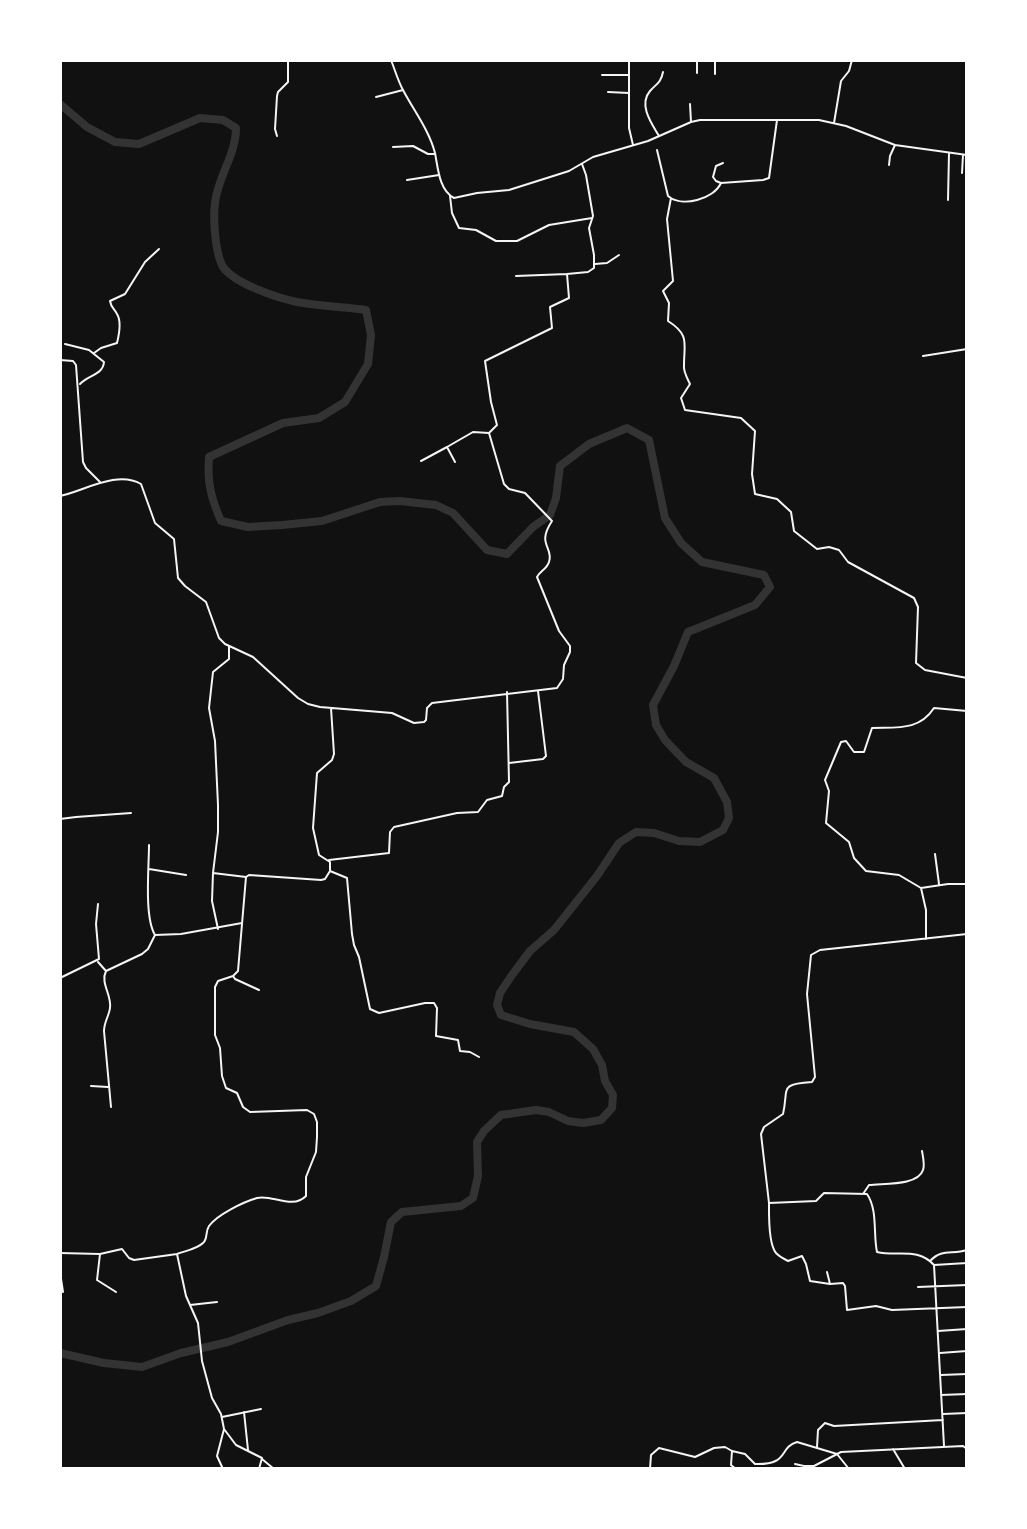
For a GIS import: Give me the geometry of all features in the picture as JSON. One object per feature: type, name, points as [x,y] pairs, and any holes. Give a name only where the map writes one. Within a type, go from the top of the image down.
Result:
[{"type":"street","points":[[277,136],[275,129],[277,96],[289,80],[288,60]]},
{"type":"street","points":[[391,60],[403,90],[427,131],[439,175],[450,196],[452,213],[459,228],[476,230],[496,241],[517,241],[549,225],[592,218]]},
{"type":"street","points":[[629,60],[629,128],[633,145]]},
{"type":"street","points":[[697,60],[697,73]]},
{"type":"street","points":[[715,74],[716,60]]},
{"type":"street","points":[[834,123],[841,81],[849,71],[852,60]]},
{"type":"street","points":[[659,136],[649,118],[645,103],[649,92],[660,82],[663,72]]},
{"type":"street","points":[[602,75],[629,75]]},
{"type":"street","points":[[376,97],[403,90]]},
{"type":"street","points":[[608,92],[629,93]]},
{"type":"street","points":[[690,104],[691,122]]},
{"type":"street","points":[[450,196],[457,198],[477,193],[505,191],[569,171],[594,157],[659,136],[691,122],[724,119],[819,120],[834,123],[895,145],[967,155]]},
{"type":"street","points":[[723,163],[716,166],[713,177],[721,183],[769,178],[777,120]]},
{"type":"street","points":[[889,165],[895,145]]},
{"type":"street","points":[[393,147],[413,146],[428,154],[435,154]]},
{"type":"street","points":[[657,150],[665,187],[671,198],[667,219],[673,281],[663,291],[669,303],[668,321],[677,327],[686,340],[683,368],[690,384],[681,398],[686,410],[741,418],[754,431],[752,474],[755,494],[777,499],[791,512],[794,531],[817,549],[829,547],[839,550],[848,562],[914,598],[918,607],[916,663],[925,670],[967,678]]},
{"type":"street","points":[[948,200],[949,153]]},
{"type":"street","points":[[962,173],[963,155]]},
{"type":"street","points":[[516,276],[591,271],[595,264],[590,232],[592,218],[586,175],[582,164]]},
{"type":"street","points":[[406,180],[439,175]]},
{"type":"street","points":[[671,198],[697,200],[715,192],[721,183]]},
{"type":"street","points":[[94,353],[117,343],[118,315],[110,301],[125,294],[145,262],[159,249]]},
{"type":"street","points":[[595,264],[607,263],[619,255]]},
{"type":"street","points":[[421,461],[473,432],[489,433],[497,425],[491,402],[486,360],[552,328],[550,307],[569,298],[567,274]]},
{"type":"street","points":[[65,344],[89,350],[104,362],[104,368],[83,380],[79,387]]},
{"type":"street","points":[[923,356],[967,349]]},
{"type":"street","points":[[60,360],[73,360],[75,363],[79,387],[82,462],[100,482]]},
{"type":"street","points":[[60,496],[100,482],[132,480],[141,484],[155,523],[174,539],[178,578],[206,602],[219,638],[253,657],[303,701],[314,706],[392,713],[418,723],[426,720],[427,708],[432,703],[507,692],[552,689],[562,684],[564,665],[570,649],[559,631],[537,579],[538,574],[546,568],[549,560],[544,539],[552,520],[525,493],[505,486],[489,433]]},
{"type":"street","points":[[447,447],[455,462]]},
{"type":"street","points":[[218,929],[212,908],[218,805],[215,741],[209,715],[213,672],[229,659],[229,645]]},
{"type":"street","points":[[509,763],[541,760],[546,756],[538,690]]},
{"type":"street","points":[[331,708],[334,754],[332,760],[317,773],[313,824],[319,855],[329,860],[389,853],[390,831],[394,827],[457,813],[480,811],[488,800],[503,795],[504,787],[509,782],[507,692]]},
{"type":"street","points":[[967,711],[934,708],[927,718],[916,725],[872,728],[864,752],[854,752],[846,741],[842,742],[825,780],[829,791],[826,824],[849,842],[854,858],[866,870],[899,875],[921,888],[967,884]]},
{"type":"street","points":[[60,819],[132,813]]},
{"type":"street","points":[[149,845],[149,912],[151,928],[155,935]]},
{"type":"street","points":[[935,854],[939,885]]},
{"type":"street","points":[[213,873],[246,877],[273,875],[321,880],[327,877],[330,871],[329,860]]},
{"type":"street","points":[[149,869],[186,875]]},
{"type":"street","points":[[330,871],[347,878],[352,934],[370,1009],[379,1013],[434,1003],[437,1008],[436,1036],[458,1040],[460,1051],[470,1052],[479,1057]]},
{"type":"street","points":[[60,1253],[100,1254],[123,1249],[129,1258],[134,1260],[177,1254],[203,1243],[207,1229],[213,1222],[251,1200],[261,1198],[296,1201],[304,1198],[306,1177],[316,1152],[317,1122],[311,1110],[250,1112],[243,1107],[237,1093],[226,1088],[220,1048],[215,1035],[218,981],[233,976],[238,971],[246,877]]},
{"type":"street","points":[[921,888],[926,910],[926,940]]},
{"type":"street","points":[[60,978],[98,961],[100,956],[96,924],[98,904]]},
{"type":"street","points":[[155,935],[166,936],[218,929],[242,923]]},
{"type":"street","points":[[967,934],[820,950],[811,955],[807,994],[815,1077],[812,1082],[796,1083],[790,1086],[785,1093],[783,1114],[762,1130],[775,1252],[788,1261],[802,1256],[810,1281],[843,1283],[847,1310],[876,1306],[892,1310],[967,1307]]},
{"type":"street","points":[[111,1107],[104,1024],[110,1007],[104,978],[106,971],[148,949],[155,935]]},
{"type":"street","points":[[98,961],[106,971]]},
{"type":"street","points":[[233,976],[259,990]]},
{"type":"street","points":[[91,1086],[108,1087]]},
{"type":"street","points":[[863,1194],[869,1185],[909,1181],[920,1175],[924,1167],[922,1151]]},
{"type":"street","points":[[770,1203],[816,1201],[824,1193],[867,1194],[877,1252],[911,1252],[920,1255],[934,1265],[944,1446]]},
{"type":"street","points":[[930,1261],[938,1253],[967,1250]]},
{"type":"street","points":[[100,1254],[97,1280],[116,1292]]},
{"type":"street","points":[[177,1254],[190,1305],[197,1317],[202,1361],[213,1398],[222,1417],[224,1429],[217,1456],[223,1469]]},
{"type":"street","points":[[934,1265],[967,1263]]},
{"type":"street","points":[[60,1272],[63,1292]]},
{"type":"street","points":[[827,1272],[830,1284]]},
{"type":"street","points":[[918,1287],[967,1285]]},
{"type":"street","points":[[190,1305],[217,1302]]},
{"type":"street","points":[[938,1331],[967,1329]]},
{"type":"street","points":[[940,1353],[967,1351]]},
{"type":"street","points":[[941,1375],[967,1374]]},
{"type":"street","points":[[941,1395],[967,1394]]},
{"type":"street","points":[[222,1417],[261,1408]]},
{"type":"street","points":[[244,1412],[248,1450]]},
{"type":"street","points":[[943,1414],[967,1413]]},
{"type":"street","points":[[817,1448],[818,1431],[825,1423],[834,1426],[943,1420]]},
{"type":"street","points":[[224,1429],[236,1445],[258,1455],[274,1469]]},
{"type":"street","points":[[650,1469],[651,1455],[659,1448],[695,1457],[717,1447],[725,1447],[745,1454],[755,1464],[769,1464],[777,1462],[794,1442],[837,1455],[849,1469]]},
{"type":"street","points":[[795,1464],[814,1466],[841,1452],[944,1446],[963,1446],[967,1449]]},
{"type":"street","points":[[893,1449],[905,1469]]},
{"type":"street","points":[[732,1451],[731,1465],[736,1469]]},
{"type":"street","points":[[259,1469],[262,1460]]},
{"type":"waterway","points":[[60,104],[87,127],[115,142],[139,144],[200,118],[223,120],[236,128],[233,147],[217,193],[214,209],[217,249],[225,270],[243,283],[289,300],[366,310],[371,335],[368,364],[345,402],[319,418],[283,423],[209,457],[210,490],[221,521],[248,527],[282,525],[322,521],[380,502],[400,501],[436,505],[453,513],[487,550],[507,554],[533,527],[550,515],[556,498],[560,466],[589,444],[627,428],[649,440],[665,518],[681,543],[702,562],[764,575],[770,587],[755,605],[688,632],[674,666],[653,705],[656,725],[665,740],[686,762],[714,778],[727,802],[729,818],[723,830],[700,842],[679,841],[654,833],[636,832],[619,843],[597,876],[554,930],[530,951],[500,993],[497,1005],[501,1015],[530,1024],[574,1032],[593,1049],[602,1065],[605,1081],[613,1095],[612,1108],[601,1120],[583,1123],[568,1121],[549,1112],[536,1110],[501,1115],[484,1131],[477,1142],[478,1176],[473,1198],[461,1206],[402,1212],[391,1222],[376,1286],[351,1301],[318,1313],[288,1320],[228,1342],[181,1353],[142,1367],[104,1363],[60,1353]]}]
